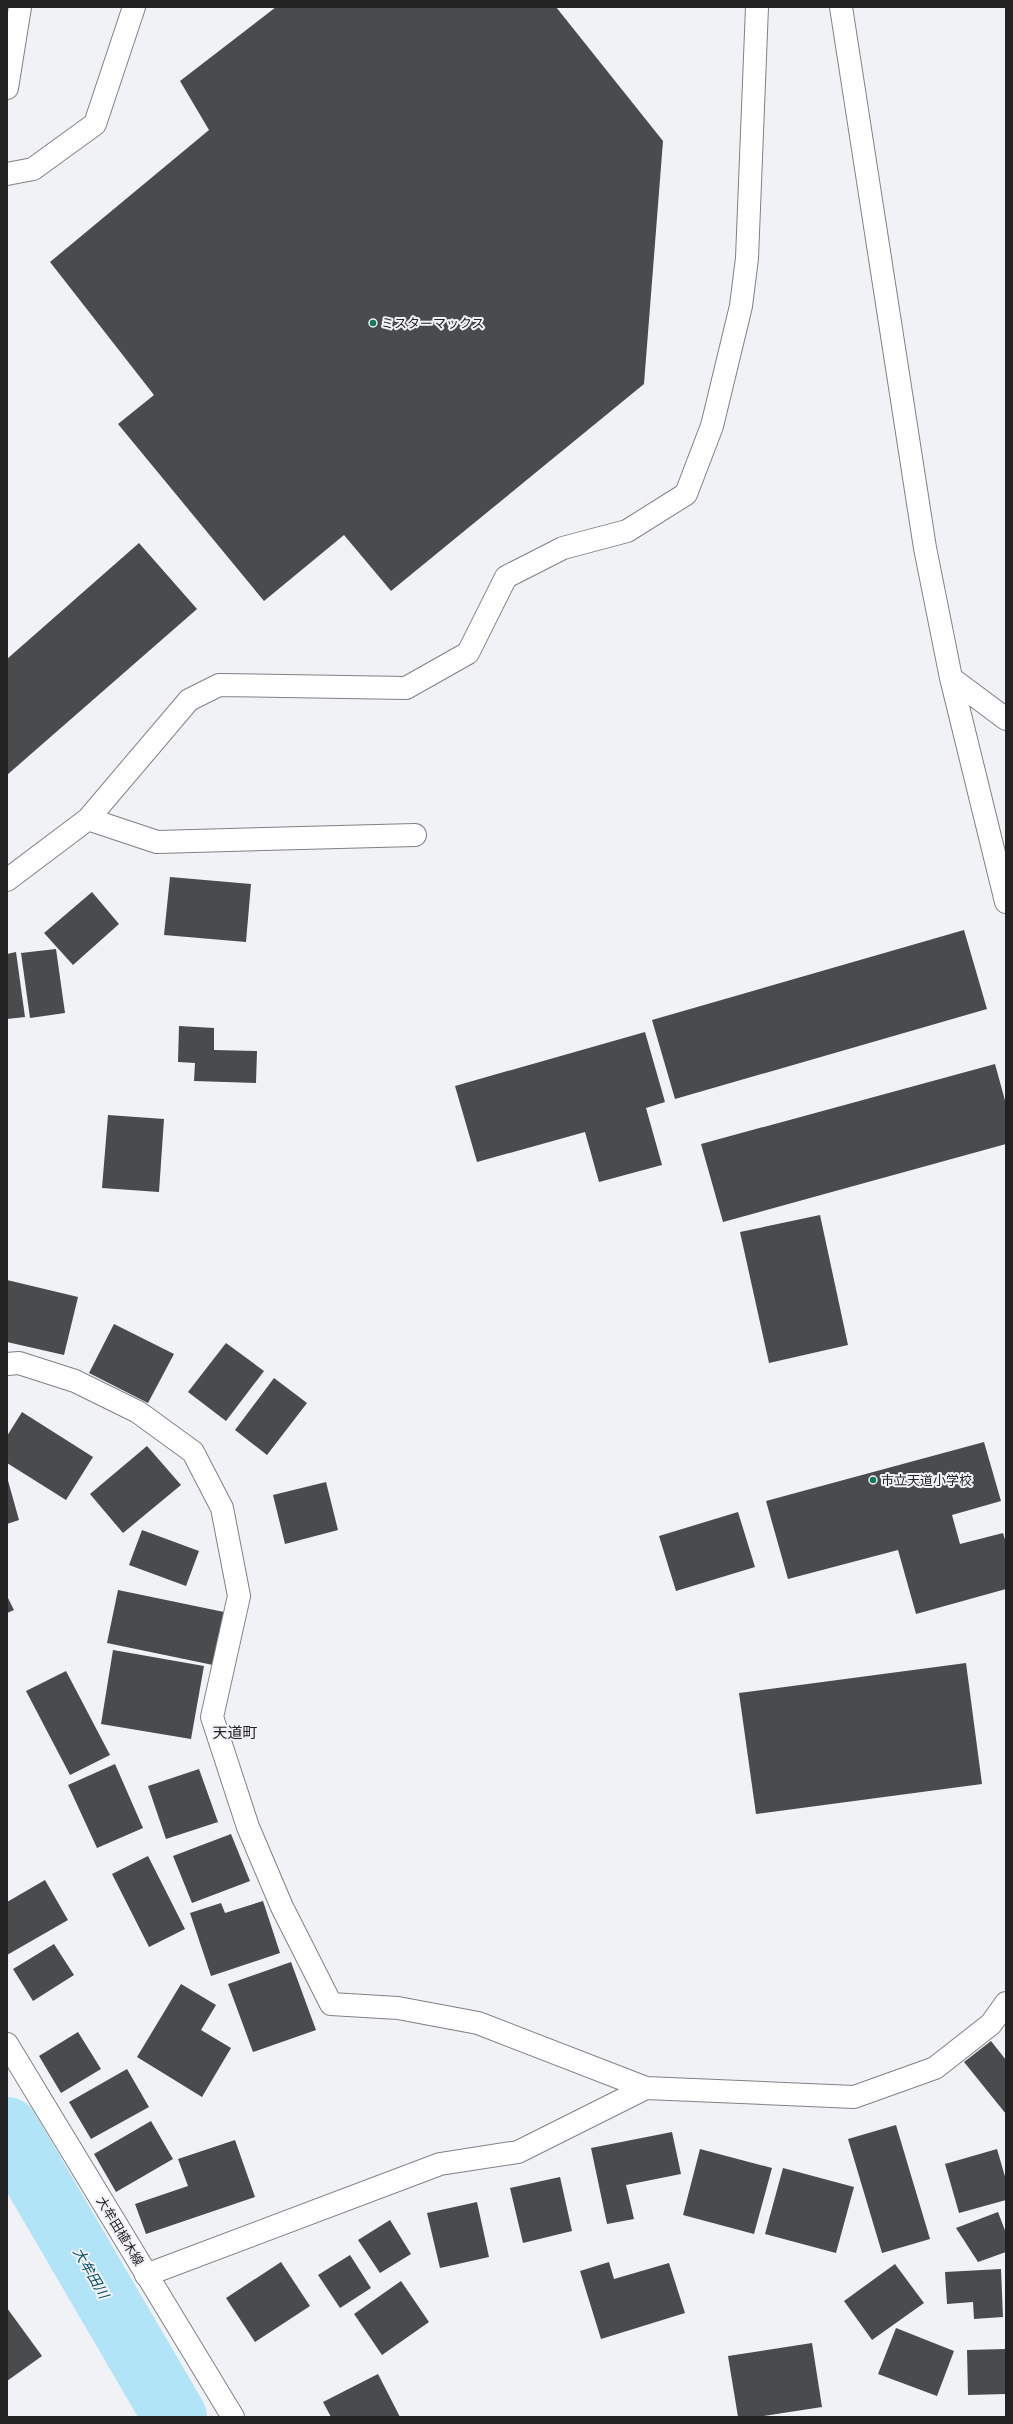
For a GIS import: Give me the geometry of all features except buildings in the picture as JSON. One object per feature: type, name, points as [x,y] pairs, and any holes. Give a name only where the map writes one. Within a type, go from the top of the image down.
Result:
[{"type":"street","points":[[7,88],[20,7]]},
{"type":"street","points":[[7,174],[33,169],[95,124],[134,7]]},
{"type":"street","points":[[7,880],[88,819],[189,700],[219,685],[406,688],[468,653],[506,577],[563,548],[627,530],[686,494],[712,426],[741,306],[747,258],[758,7]]},
{"type":"street","points":[[841,7],[925,548],[951,678],[1006,902]]},
{"type":"street","points":[[951,678],[1006,719]]},
{"type":"street","points":[[88,819],[157,842],[415,835]]},
{"type":"street","points":[[7,1364],[19,1363],[75,1381],[138,1412],[193,1452],[222,1508],[239,1596],[212,1717],[248,1827],[282,1907],[331,2004],[398,2008],[478,2023],[646,2088],[854,2097],[935,2068],[991,2024],[1006,2003]]},
{"type":"street","name":"大牟田植木線","points":[[7,2044],[233,2417]]},
{"type":"street","points":[[146,2275],[440,2164],[518,2152],[646,2088]]},
{"type":"waterway","name":"大牟田川","points":[[7,2129],[175,2417]]},
{"type":"place","name":"ミスターマックス","points":[[373,323]]},
{"type":"place","name":"市立天道小学校","points":[[873,1480]]},
{"type":"district","name":"天道町","points":[[235,1732]]}]
